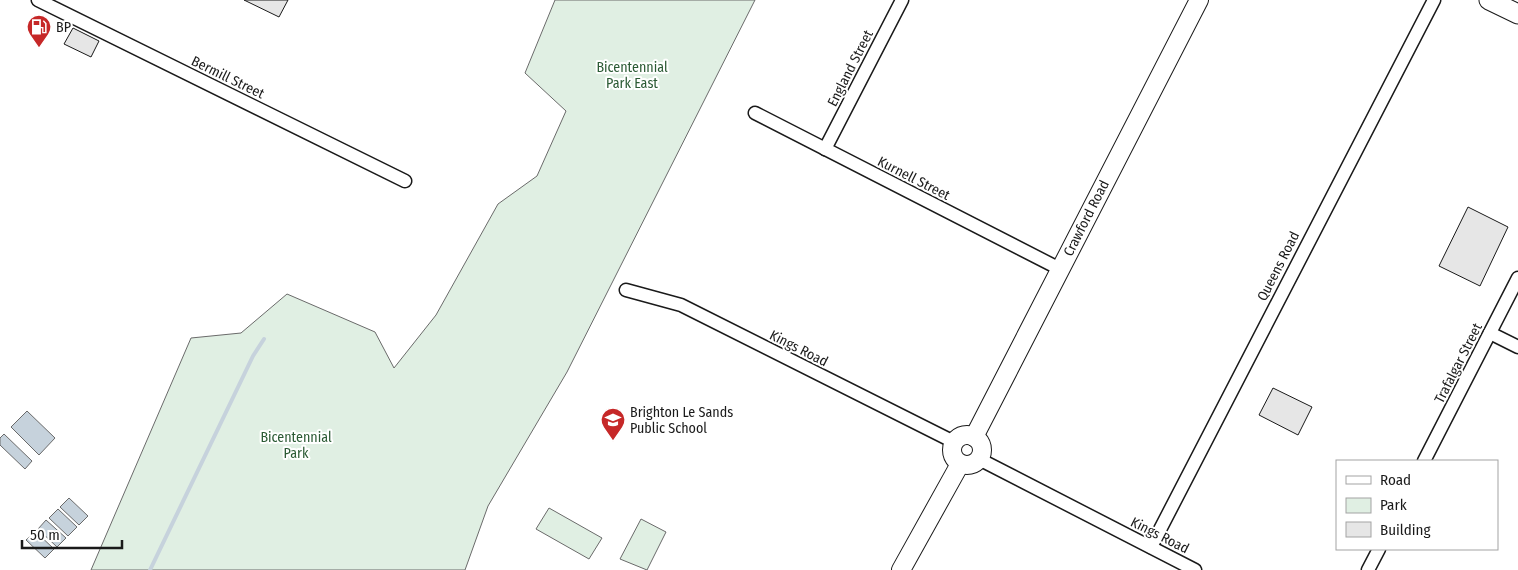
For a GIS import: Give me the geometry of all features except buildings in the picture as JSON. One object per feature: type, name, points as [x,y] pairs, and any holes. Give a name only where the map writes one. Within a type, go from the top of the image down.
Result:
[{"type":"main road","points":[[1489,0],[1518,14]]},
{"type":"street","name":"Bermill Street","points":[[38,0],[405,181]]},
{"type":"street","name":"England Street","points":[[825,149],[902,0]]},
{"type":"street","name":"Crawford Road","points":[[974,437],[1199,0]]},
{"type":"street","name":"Queens Road","points":[[1151,548],[1434,0]]},
{"type":"street","name":"Kurnell Street","points":[[755,113],[1060,269]]},
{"type":"street","name":"Trafalgar Street","points":[[1425,460],[1518,278]]},
{"type":"street","name":"Kings Road","points":[[626,290],[681,306],[954,442]]},
{"type":"street","points":[[1490,333],[1518,347]]},
{"type":"street","points":[[963,436],[974,437],[981,447],[979,459],[971,465],[960,464],[952,455],[954,442],[963,436]]},
{"type":"street","name":"Kings Road","points":[[979,459],[1195,570]]},
{"type":"street","points":[[902,570],[960,464]]},
{"type":"street","points":[[1368,570],[1378,550]]},
{"type":"green space","name":"Bicentennial Park","points":[[555,0],[755,0],[567,372],[488,506],[465,570],[91,570],[191,338],[241,333],[287,294],[375,332],[394,368],[436,315],[498,204],[537,176],[566,111],[525,73]]},
{"type":"green space","points":[[549,508],[602,538],[589,559],[536,529]]},
{"type":"green space","points":[[641,519],[666,532],[647,570],[620,559]]},
{"type":"shaded area","points":[[27,411],[55,438],[39,455],[11,427]]},
{"type":"shaded area","points":[[4,434],[32,461],[25,469],[0,445],[0,438]]},
{"type":"shaded area","points":[[69,498],[88,516],[79,525],[60,507]]},
{"type":"shaded area","points":[[58,509],[77,527],[68,536],[49,518]]},
{"type":"shaded area","points":[[46,520],[66,538],[57,547],[38,529]]},
{"type":"shaded area","points":[[35,531],[54,549],[45,558],[26,540]]},
{"type":"waterway","points":[[150,570],[253,356],[264,339]]},
{"type":"place","name":"BP","points":[[39,48]]},
{"type":"place","name":"Brighton Le Sands Public School","points":[[613,441]]},
{"type":"park label","name":"Bicentennial Park East","points":[[632,76]]}]
